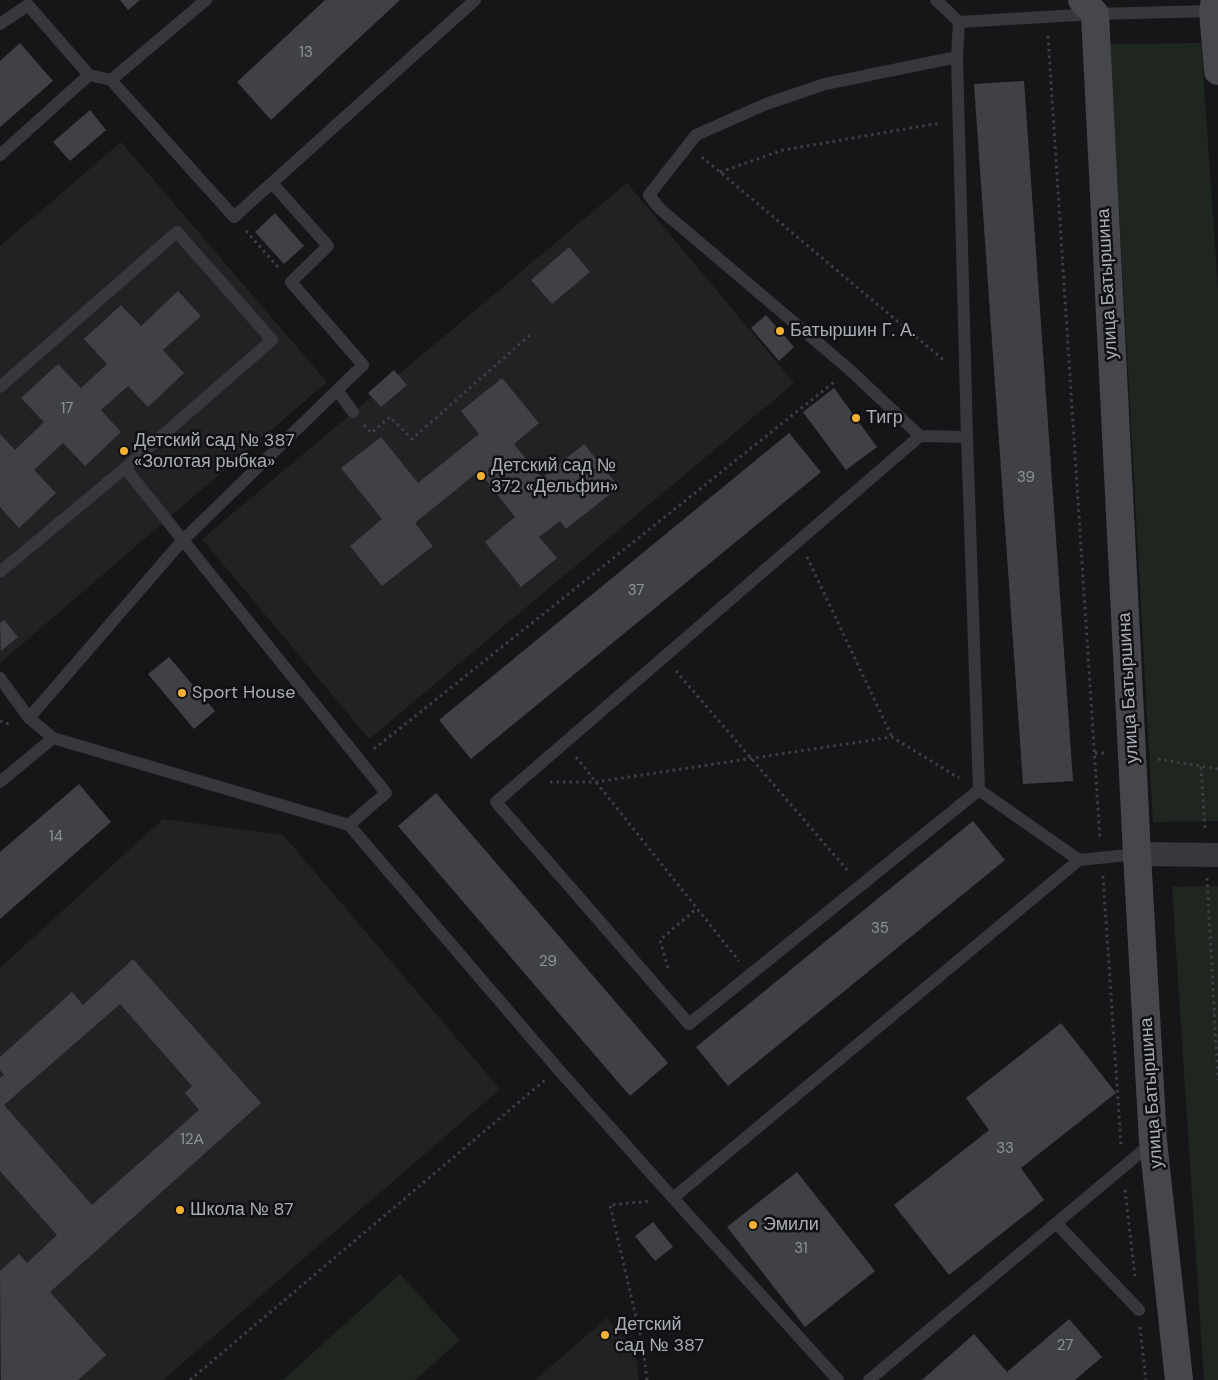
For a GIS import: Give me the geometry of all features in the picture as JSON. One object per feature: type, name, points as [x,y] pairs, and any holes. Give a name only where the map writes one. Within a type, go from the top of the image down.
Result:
[{"type":"street","points":[[1214,6],[1218,71]]},
{"type":"street","name":"улица Батыршина","points":[[1088,7],[1154,1141],[1179,1380]]},
{"type":"street","points":[[1137,854],[1212,855]]},
{"type":"lane","points":[[111,80],[206,0]]},
{"type":"lane","points":[[0,24],[28,5],[89,75],[111,80],[234,217],[475,0]]},
{"type":"lane","points":[[936,0],[959,22],[1047,18],[1088,7],[1214,6]]},
{"type":"lane","points":[[959,22],[957,57],[965,379],[980,790]]},
{"type":"lane","points":[[957,57],[825,84],[766,104],[696,134],[650,195],[659,208],[850,370],[920,436],[967,437]]},
{"type":"lane","points":[[0,155],[89,75]]},
{"type":"lane","points":[[29,718],[182,541],[363,365],[291,282],[328,246],[272,183]]},
{"type":"lane","points":[[0,387],[177,232],[272,340],[125,468],[0,572]]},
{"type":"lane","points":[[337,390],[353,412]]},
{"type":"lane","points":[[920,436],[496,802],[689,1024],[980,790]]},
{"type":"lane","points":[[125,468],[386,793],[348,825]]},
{"type":"lane","points":[[0,678],[29,718],[53,738],[348,825],[558,1069],[838,1380]]},
{"type":"lane","points":[[0,782],[53,738]]},
{"type":"lane","points":[[980,790],[1079,860]]},
{"type":"lane","points":[[673,1198],[1079,860],[1137,854]]},
{"type":"lane","points":[[869,1380],[1154,1141]]},
{"type":"lane","points":[[1056,1223],[1139,1310]]},
{"type":"path","points":[[1047,18],[1123,1167],[1146,1380]]},
{"type":"path","points":[[720,173],[782,150],[959,120]]},
{"type":"path","points":[[688,146],[965,379]]},
{"type":"path","points":[[234,217],[291,282]]},
{"type":"path","points":[[353,412],[371,433],[390,417],[412,439],[531,334]]},
{"type":"path","points":[[360,760],[850,370]]},
{"type":"path","points":[[799,541],[892,737],[980,790]]},
{"type":"path","points":[[664,657],[860,886]]},
{"type":"path","points":[[520,782],[596,782],[892,737]]},
{"type":"path","points":[[565,742],[750,975]]},
{"type":"path","points":[[1201,767],[1212,855],[1218,1080]]},
{"type":"path","points":[[680,1014],[660,940],[696,909]]},
{"type":"path","points":[[190,1380],[558,1069]]},
{"type":"path","points":[[647,1380],[643,1347],[610,1205],[673,1198]]},
{"type":"shaded area","points":[[1201,43],[1218,288],[1218,821],[1153,822],[1110,44]]},
{"type":"shaded area","name":"Детский сад № 387 «Золотая рыбка»","points":[[121,142],[327,382],[0,663],[0,246]]},
{"type":"shaded area","name":"Детский сад № 372 «Дельфин»","points":[[627,183],[794,383],[369,739],[202,539]]},
{"type":"shaded area","name":"Школа № 87","points":[[163,819],[283,835],[500,1089],[163,1380],[0,1380],[0,968]]},
{"type":"shaded area","points":[[1218,886],[1218,1380],[1204,1380],[1172,887]]},
{"type":"shaded area","points":[[400,1274],[460,1340],[415,1380],[283,1380]]},
{"type":"shaded area","name":"Детский сад № 387","points":[[607,1318],[635,1352],[639,1380],[535,1380]]},
{"type":"building","points":[[120,0],[140,0],[128,10]]},
{"type":"building","points":[[325,0],[400,0],[271,120],[237,82]]},
{"type":"building","points":[[20,43],[53,81],[0,127],[0,61]]},
{"type":"building","points":[[1024,81],[1073,781],[1023,784],[974,84]]},
{"type":"building","points":[[90,110],[106,130],[70,161],[53,142]]},
{"type":"building","points":[[275,213],[304,246],[284,264],[255,232]]},
{"type":"building","points":[[569,247],[590,272],[552,304],[531,280]]},
{"type":"building","points":[[178,291],[201,316],[163,350],[184,373],[148,407],[128,386],[101,410],[121,432],[85,466],[63,443],[34,470],[56,493],[19,528],[0,507],[0,434],[15,450],[44,422],[21,398],[58,364],[81,388],[107,364],[84,339],[121,305],[141,326]]},
{"type":"building","points":[[766,315],[794,347],[779,361],[751,328]]},
{"type":"building","points":[[394,370],[407,385],[381,407],[368,393]]},
{"type":"building","points":[[502,378],[539,423],[514,444],[542,478],[584,444],[619,487],[566,529],[560,521],[539,537],[557,558],[521,587],[485,542],[515,517],[479,471],[415,523],[433,546],[382,586],[350,546],[382,519],[341,468],[381,437],[418,483],[479,434],[461,411]]},
{"type":"building","points":[[834,388],[877,447],[846,470],[803,412]]},
{"type":"building","points":[[789,433],[821,472],[471,759],[439,720]]},
{"type":"building","points":[[4,620],[18,637],[1,651],[0,623]]},
{"type":"building","name":"Sport House","points":[[169,657],[215,711],[194,729],[148,674]]},
{"type":"building","points":[[79,784],[111,822],[0,919],[0,852]]},
{"type":"building","points":[[436,793],[668,1063],[630,1096],[398,826]]},
{"type":"building","points":[[973,821],[1005,860],[728,1086],[696,1047]]},
{"type":"building","points":[[133,959],[261,1103],[50,1292],[106,1355],[78,1380],[1,1380],[0,1271],[19,1254],[27,1263],[57,1235],[0,1171],[0,1078],[4,1075],[0,1070],[0,1057],[72,992],[83,1005]],"holes":[[[120,1004],[192,1086],[185,1093],[199,1110],[92,1205],[4,1105]]]},
{"type":"building","points":[[1061,1023],[1116,1093],[1021,1168],[1044,1200],[949,1275],[894,1205],[989,1130],[966,1098]]},
{"type":"building","points":[[797,1172],[875,1271],[805,1327],[727,1227]]},
{"type":"building","points":[[653,1222],[673,1247],[655,1261],[635,1236]]},
{"type":"building","points":[[1069,1319],[1102,1357],[1075,1380],[922,1380],[974,1334],[1007,1372]]},
{"type":"place","name":"Батыршин Г. А.","points":[[780,331]]},
{"type":"place","name":"Тигр","points":[[856,418]]},
{"type":"place","name":"Детский сад № 387 «Золотая рыбка»","points":[[124,451]]},
{"type":"place","name":"Детский сад № 372 «Дельфин»","points":[[481,476]]},
{"type":"place","name":"Sport House","points":[[182,693]]},
{"type":"place","name":"Школа № 87","points":[[180,1210]]},
{"type":"place","name":"Эмили","points":[[753,1225]]},
{"type":"place","name":"Детский сад № 387","points":[[605,1335]]}]
